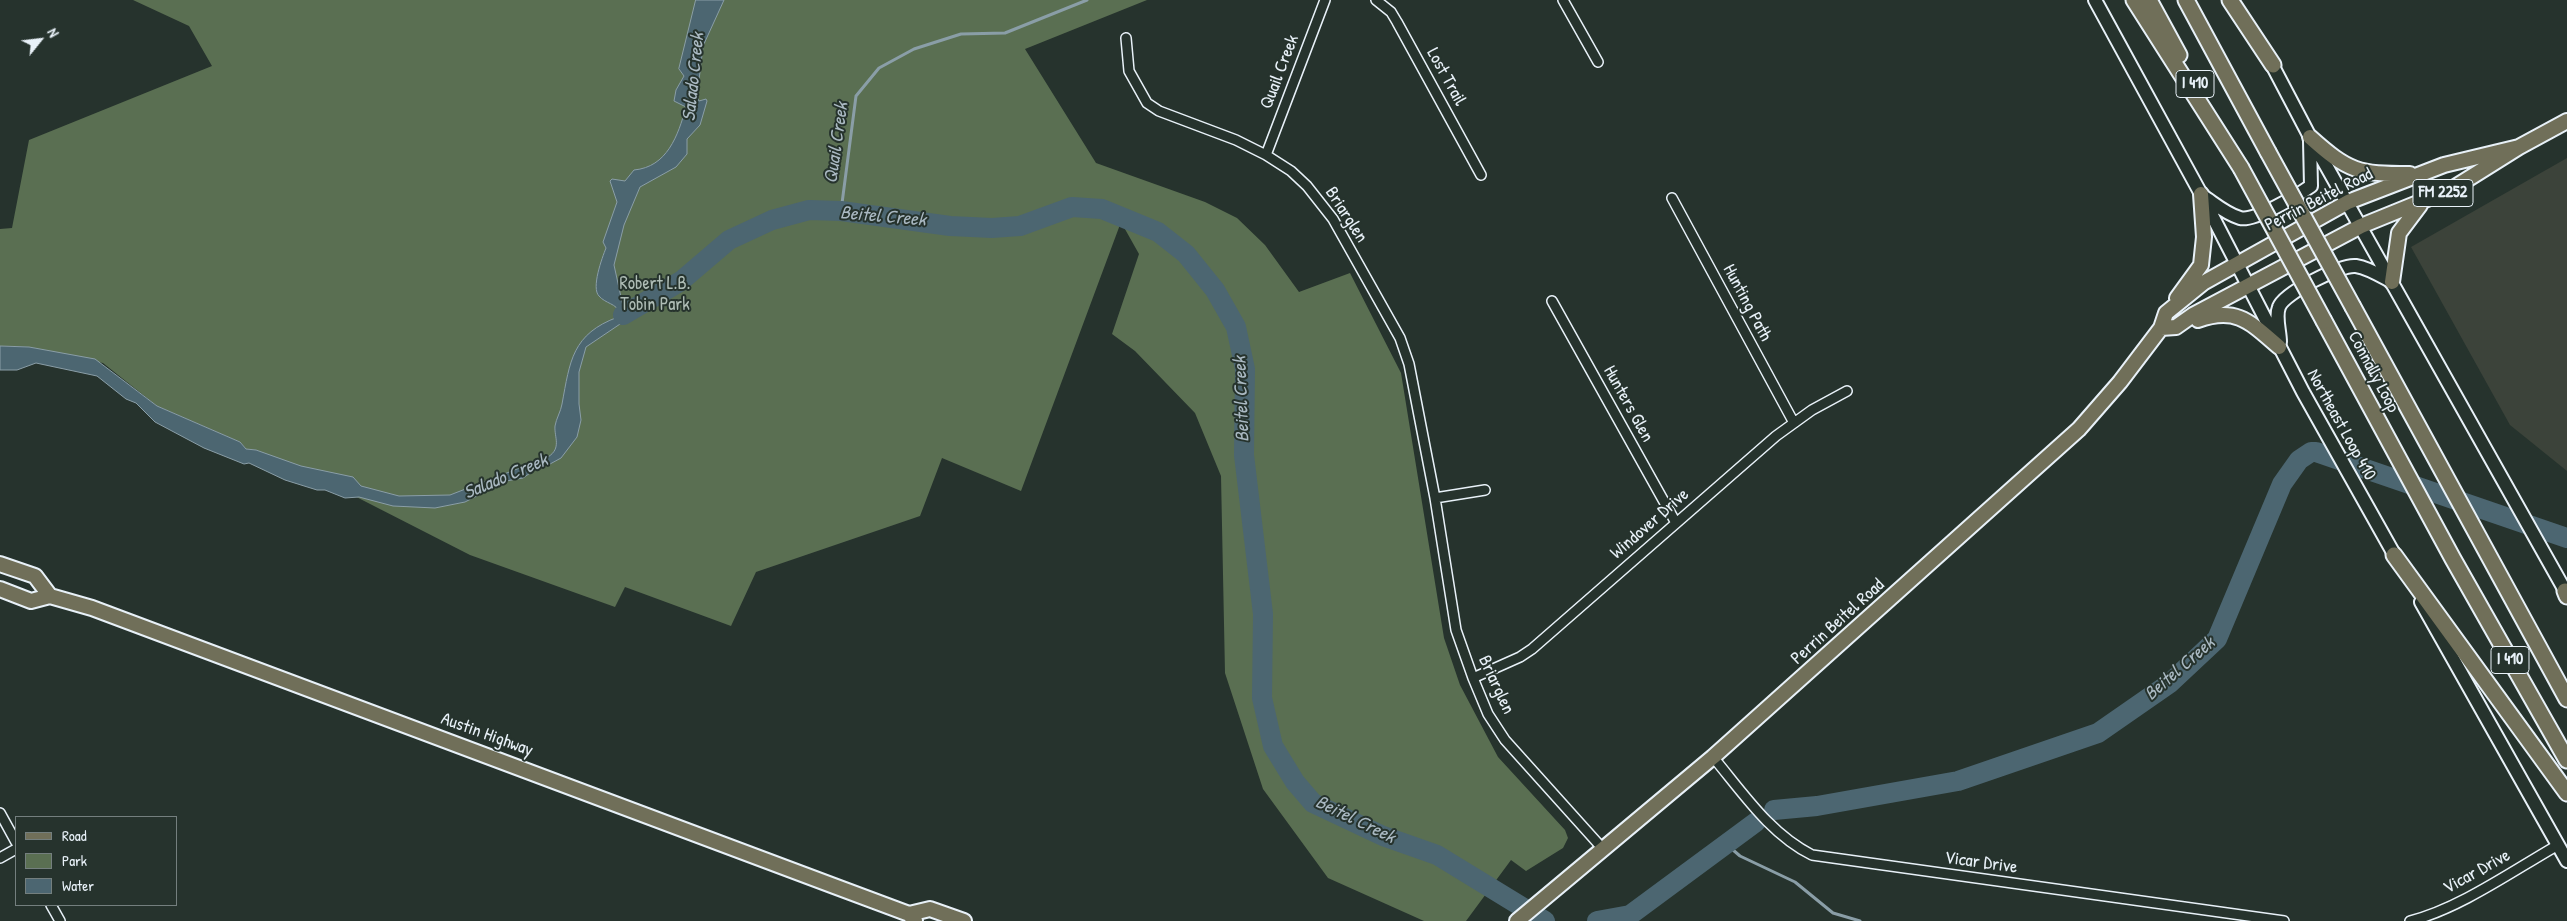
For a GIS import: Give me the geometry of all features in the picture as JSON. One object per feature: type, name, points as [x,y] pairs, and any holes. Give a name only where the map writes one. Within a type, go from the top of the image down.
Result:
[{"type":"highway","points":[[2134,0],[2241,168]]},
{"type":"highway","name":"Connally Loop","points":[[2149,0],[2379,423],[2567,760]]},
{"type":"highway","name":"Connally Loop","points":[[2186,0],[2567,698]]},
{"type":"highway","points":[[2230,0],[2273,65]]},
{"type":"highway","points":[[2394,555],[2567,793]]},
{"type":"main road","name":"Northeast Loop 410","points":[[2095,0],[2201,194],[2303,392],[2567,861]]},
{"type":"main road","points":[[2237,0],[2310,137],[2566,594]]},
{"type":"main road","name":"Perrin Beitel Road","points":[[2176,327],[2193,315],[2361,226],[2452,190],[2518,147],[2567,121]]},
{"type":"main road","points":[[2201,194],[2225,211],[2242,219],[2256,216],[2311,186],[2310,137]]},
{"type":"main road","points":[[2310,137],[2338,162],[2355,169],[2379,174],[2421,173]]},
{"type":"main road","name":"Perrin Beitel Road","points":[[1517,921],[1713,758],[2079,429],[2161,328],[2166,313],[2203,283],[2348,202],[2444,165],[2518,147]]},
{"type":"main road","points":[[2166,313],[2201,265],[2204,237],[2201,194]]},
{"type":"main road","points":[[2392,282],[2399,233],[2422,202]]},
{"type":"main road","points":[[2279,347],[2279,305],[2288,295],[2342,267],[2357,266],[2392,282]]},
{"type":"main road","points":[[2161,328],[2176,327],[2214,314],[2245,318],[2279,347]]},
{"type":"main road","points":[[0,564],[35,576],[50,596]]},
{"type":"main road","name":"Austin Highway","points":[[0,589],[31,600],[50,596],[92,608],[912,917],[930,909],[964,921]]},
{"type":"street","name":"Quail Creek","points":[[1266,155],[1325,0]]},
{"type":"street","name":"Lost Trail","points":[[1376,0],[1391,12],[1482,175]]},
{"type":"street","points":[[1563,0],[1598,62]]},
{"type":"street","name":"Briarglen","points":[[1126,38],[1129,71],[1147,103],[1159,111],[1236,140],[1266,155],[1291,171],[1321,202],[1400,338],[1416,390],[1456,630],[1488,714],[1505,740],[1524,763],[1603,849]]},
{"type":"street","name":"Hunting Path","points":[[1672,198],[1794,423]]},
{"type":"street","name":"Hunters Glen","points":[[1552,302],[1676,523]]},
{"type":"street","name":"Windover Drive","points":[[1473,678],[1520,657],[1532,649],[1794,423],[1847,391]]},
{"type":"street","points":[[1435,498],[1485,490]]},
{"type":"street","name":"Vicar Drive","points":[[1713,758],[1769,825],[1797,847],[1812,855],[2284,921]]},
{"type":"street","points":[[0,813],[15,840]]},
{"type":"street","name":"Vicar Drive","points":[[2410,921],[2438,912],[2462,900],[2558,845]]},
{"type":"street","points":[[0,858],[15,850]]},
{"type":"street","points":[[52,906],[60,921]]},
{"type":"shaded area","points":[[2567,158],[2567,471],[2510,425],[2411,247]]},
{"type":"green space","name":"Robert L.B. Tobin Park","points":[[133,0],[1147,0],[1025,49],[1096,163],[1205,202],[1237,218],[1265,245],[1299,292],[1350,273],[1401,373],[1444,638],[1460,685],[1498,757],[1565,830],[1568,838],[1563,848],[1526,871],[1511,860],[1466,921],[1424,921],[1328,878],[1263,789],[1225,673],[1221,476],[1195,413],[1135,351],[1112,334],[1139,254],[1121,222],[1021,491],[942,458],[920,516],[756,572],[731,626],[625,587],[615,607],[470,555],[327,482],[256,450],[246,449],[240,442],[157,406],[103,363],[29,347],[0,346],[0,229],[12,228],[29,140],[212,66],[189,26]]},
{"type":"water","name":"Salado Creek","points":[[696,0],[724,0],[703,46],[697,97],[699,101],[706,99],[707,101],[700,125],[687,139],[687,154],[676,167],[640,187],[624,225],[614,265],[626,320],[586,347],[579,372],[581,420],[577,437],[561,458],[550,464],[543,464],[523,478],[506,481],[465,502],[435,508],[393,506],[359,497],[345,498],[325,490],[317,490],[285,480],[249,463],[244,464],[204,448],[155,422],[136,403],[126,399],[97,376],[36,363],[17,370],[0,370],[0,346],[29,347],[95,359],[157,406],[240,442],[246,449],[256,450],[301,466],[353,477],[361,486],[399,496],[450,495],[548,457],[555,450],[556,423],[571,362],[576,351],[591,332],[618,317],[620,313],[616,307],[599,296],[596,287],[598,273],[606,248],[603,242],[617,202],[610,181],[612,179],[625,181],[634,170],[645,168],[655,163],[663,156],[675,139],[686,107],[674,101],[676,90],[684,76],[679,69]]},
{"type":"waterway","name":"Quail Creek","points":[[841,211],[856,96],[879,68],[914,49],[961,34],[1005,33],[1087,0]]},
{"type":"waterway","name":"Beitel Creek","points":[[623,315],[681,281],[729,240],[772,220],[809,210],[841,211],[950,226],[992,228],[1020,226],[1072,207],[1102,209],[1158,232],[1186,254],[1215,290],[1236,327],[1245,369],[1244,455],[1263,614],[1262,698],[1273,746],[1295,782],[1313,803],[1383,836],[1437,855],[1545,921]]},
{"type":"waterway","name":"Beitel Creek","points":[[1774,810],[1817,806],[1958,781],[2098,733],[2170,683],[2217,639],[2282,484],[2299,460],[2311,452],[2316,452],[2567,538]]},
{"type":"waterway","name":"Beitel Creek","points":[[1597,921],[1630,915],[1756,822]]},
{"type":"waterway","points":[[1725,843],[1740,856],[1795,882],[1833,913],[1860,921]]}]
